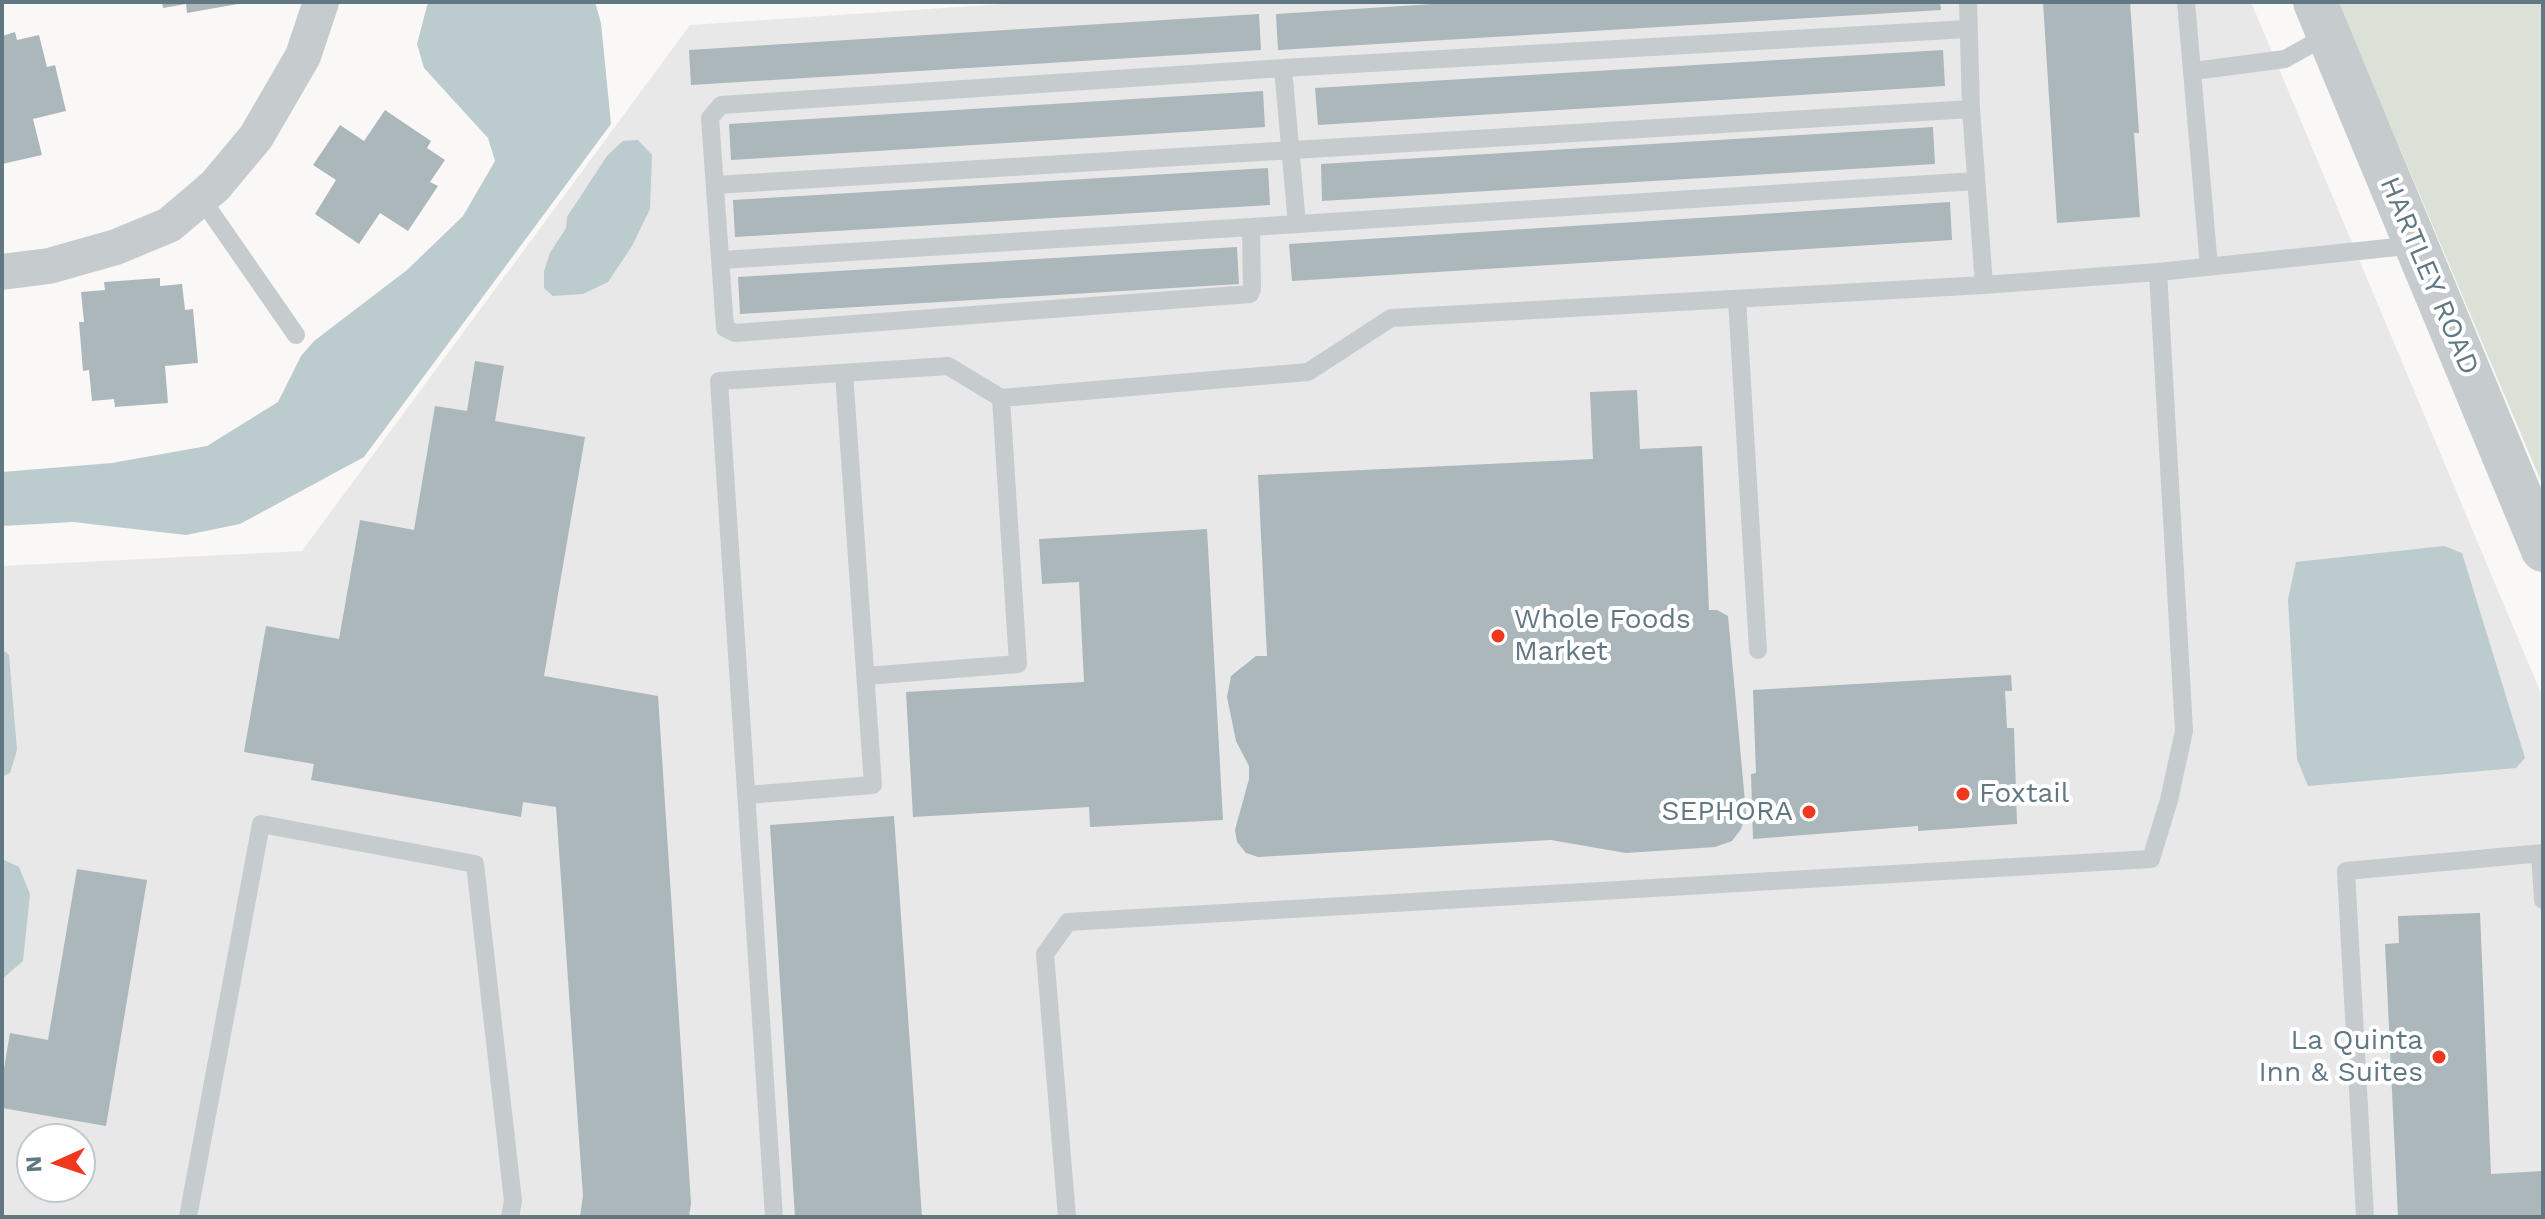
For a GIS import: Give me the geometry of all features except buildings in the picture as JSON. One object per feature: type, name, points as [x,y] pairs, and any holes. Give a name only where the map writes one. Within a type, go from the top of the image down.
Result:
[{"type":"street","points":[[2,272],[49,266],[116,247],[169,225],[201,198],[256,137],[303,56],[321,2]]},
{"type":"street","name":"HARTLEY ROAD","points":[[2322,18],[2543,550]]},
{"type":"lane","points":[[1968,2],[1971,109],[1984,285]]},
{"type":"lane","points":[[2186,2],[2209,267]]},
{"type":"lane","points":[[2194,71],[2285,59],[2322,18]]},
{"type":"lane","points":[[1251,227],[1250,294],[735,333],[725,328],[710,118],[721,105],[1283,68],[1968,29]]},
{"type":"lane","points":[[1283,68],[1297,224]]},
{"type":"lane","points":[[715,185],[1971,109]]},
{"type":"lane","points":[[721,260],[1976,181]]},
{"type":"lane","points":[[201,198],[296,335]]},
{"type":"lane","points":[[774,1217],[719,381],[948,366],[1001,398],[1308,372],[1391,318],[1984,285],[2158,272],[2416,245]]},
{"type":"lane","points":[[1067,1217],[1045,954],[1068,922],[2151,859],[2169,800],[2184,731],[2158,272]]},
{"type":"lane","points":[[1737,299],[1758,650]]},
{"type":"lane","points":[[747,795],[873,785],[844,373]]},
{"type":"lane","points":[[866,676],[1018,664],[1001,398]]},
{"type":"lane","points":[[188,1217],[261,824],[475,864],[513,1201],[510,1217]]},
{"type":"lane","points":[[2365,1217],[2346,871],[2541,853],[2543,900]]},
{"type":"shaded area","points":[[428,2],[595,2],[601,23],[611,124],[364,457],[240,524],[186,535],[73,522],[2,526],[2,472],[112,463],[207,446],[278,402],[301,356],[314,341],[407,270],[463,216],[495,161],[488,138],[424,68],[417,44]]},
{"type":"shaded area","points":[[1033,2],[2251,2],[2543,698],[2543,1217],[2,1217],[2,566],[302,551],[690,25]]},
{"type":"shaded area","points":[[2338,2],[2543,2],[2543,486]]},
{"type":"shaded area","points":[[638,140],[652,155],[650,209],[632,246],[608,282],[583,294],[553,296],[544,288],[544,271],[550,253],[566,228],[567,217],[607,156],[623,141]]},
{"type":"shaded area","points":[[2444,546],[2462,553],[2525,758],[2516,768],[2308,786],[2297,759],[2288,599],[2296,562]]},
{"type":"shaded area","points":[[2,649],[9,655],[17,750],[10,773],[2,777]]},
{"type":"shaded area","points":[[2,859],[19,867],[30,894],[23,961],[2,979]]},
{"type":"place","name":"Whole Foods Market","points":[[1498,636]]},
{"type":"place","name":"Foxtail","points":[[1963,794]]},
{"type":"place","name":"SEPHORA","points":[[1809,812]]},
{"type":"place","name":"La Quinta Inn & Suites","points":[[2439,1057]]}]
